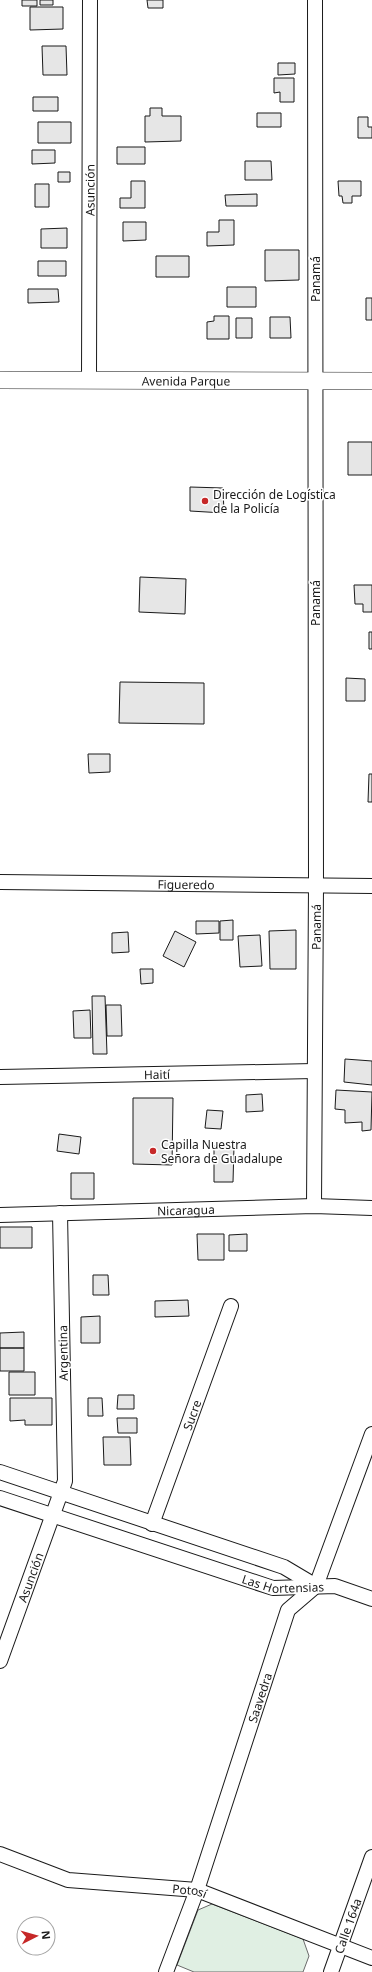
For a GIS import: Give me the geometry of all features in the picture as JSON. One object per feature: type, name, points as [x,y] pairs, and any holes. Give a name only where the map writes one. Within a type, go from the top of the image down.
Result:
[{"type":"street","name":"Asunción","points":[[89,380],[90,0]]},
{"type":"street","name":"Panamá","points":[[314,1206],[316,886],[315,0]]},
{"type":"street","name":"Avenida Parque","points":[[0,380],[372,381]]},
{"type":"street","name":"Figueredo","points":[[0,882],[372,886]]},
{"type":"street","name":"Haití","points":[[0,1077],[314,1071]]},
{"type":"street","name":"Nicaragua","points":[[0,1214],[314,1206],[372,1208]]},
{"type":"street","name":"Argentina","points":[[60,1213],[65,1481],[61,1493]]},
{"type":"street","name":"Sucre","points":[[152,1524],[231,1306]]},
{"type":"street","name":"Saavedra","points":[[166,1972],[197,1890],[288,1610],[316,1586],[372,1434]]},
{"type":"street","name":"Las Hortensias","points":[[0,1472],[284,1567],[316,1586]]},
{"type":"street","name":"Asunción","points":[[0,1660],[54,1516],[61,1493]]},
{"type":"street","name":"Las Hortensias","points":[[0,1498],[273,1588],[316,1586]]},
{"type":"street","points":[[316,1586],[335,1586],[372,1599]]},
{"type":"street","name":"Potosí","points":[[0,1854],[68,1880],[197,1890],[340,1947],[372,1958]]},
{"type":"street","name":"Calle 164a","points":[[331,1972],[372,1858]]},
{"type":"green space","points":[[212,1904],[303,1939],[309,1956],[303,1972],[194,1972],[177,1965],[198,1910]]},
{"type":"building","points":[[22,0],[37,0],[37,6],[22,6]]},
{"type":"building","points":[[40,0],[53,0],[53,5],[40,5]]},
{"type":"building","points":[[147,0],[163,0],[163,8],[148,8]]},
{"type":"building","points":[[30,7],[63,7],[63,29],[30,30]]},
{"type":"building","points":[[42,46],[66,46],[67,75],[43,75]]},
{"type":"building","points":[[278,63],[295,63],[295,74],[278,75]]},
{"type":"building","points":[[274,78],[294,78],[294,102],[280,102],[280,92],[274,93]]},
{"type":"building","points":[[33,97],[58,97],[58,111],[33,111]]},
{"type":"building","points":[[150,108],[162,108],[162,116],[181,116],[181,141],[145,142],[145,116],[150,116]]},
{"type":"building","points":[[257,113],[281,113],[281,127],[257,127]]},
{"type":"building","points":[[358,117],[368,117],[368,127],[372,127],[372,138],[358,138]]},
{"type":"building","points":[[38,122],[71,122],[71,143],[38,143]]},
{"type":"building","points":[[117,147],[145,147],[145,164],[117,164]]},
{"type":"building","points":[[32,150],[55,150],[55,163],[32,164]]},
{"type":"building","points":[[245,161],[271,161],[272,180],[245,180]]},
{"type":"building","points":[[58,172],[70,172],[70,182],[58,182]]},
{"type":"building","points":[[131,181],[145,181],[145,208],[120,208],[120,198],[131,198]]},
{"type":"building","points":[[338,181],[361,181],[361,196],[352,196],[352,203],[343,203],[342,196],[339,196]]},
{"type":"building","points":[[35,184],[49,184],[49,207],[35,207]]},
{"type":"building","points":[[257,194],[257,206],[226,206],[225,195]]},
{"type":"building","points":[[219,220],[234,220],[234,245],[207,246],[207,232],[219,232]]},
{"type":"building","points":[[123,222],[146,222],[146,240],[123,241]]},
{"type":"building","points":[[67,228],[67,248],[41,248],[41,229]]},
{"type":"building","points":[[265,250],[299,250],[299,280],[265,281]]},
{"type":"building","points":[[156,256],[189,256],[189,277],[156,277]]},
{"type":"building","points":[[38,261],[66,261],[66,276],[38,276]]},
{"type":"building","points":[[227,287],[256,287],[256,307],[227,307]]},
{"type":"building","points":[[28,289],[58,289],[59,302],[28,303]]},
{"type":"building","points":[[366,298],[372,298],[372,320],[366,320]]},
{"type":"building","points":[[214,316],[229,316],[229,339],[207,339],[207,322],[214,321]]},
{"type":"building","points":[[270,317],[290,317],[291,338],[270,338]]},
{"type":"building","points":[[236,318],[252,318],[252,338],[236,338]]},
{"type":"building","points":[[348,442],[372,442],[372,475],[348,475]]},
{"type":"building","points":[[190,487],[223,488],[224,513],[190,511]]},
{"type":"building","points":[[140,577],[186,579],[185,614],[139,612]]},
{"type":"building","points":[[354,585],[372,585],[372,612],[363,612],[363,604],[355,604]]},
{"type":"building","points":[[369,632],[372,632],[372,649],[369,649]]},
{"type":"building","points":[[346,678],[365,679],[365,701],[346,701]]},
{"type":"building","points":[[120,682],[204,683],[204,724],[119,723]]},
{"type":"building","points":[[88,754],[110,754],[110,772],[89,773]]},
{"type":"building","points":[[369,774],[372,774],[372,802],[368,802]]},
{"type":"building","points":[[233,920],[233,940],[220,940],[220,921]]},
{"type":"building","points":[[196,921],[219,921],[219,933],[196,934]]},
{"type":"building","points":[[296,930],[296,969],[270,969],[269,931]]},
{"type":"building","points":[[175,931],[196,942],[184,967],[163,956]]},
{"type":"building","points":[[128,932],[129,952],[112,953],[112,933]]},
{"type":"building","points":[[260,935],[262,966],[240,967],[238,936]]},
{"type":"building","points":[[140,969],[153,969],[153,983],[141,984]]},
{"type":"building","points":[[92,996],[105,996],[107,1054],[93,1054]]},
{"type":"building","points":[[106,1005],[121,1005],[122,1036],[107,1036]]},
{"type":"building","points":[[90,1010],[91,1038],[74,1038],[73,1011]]},
{"type":"building","points":[[345,1059],[372,1061],[372,1085],[344,1082]]},
{"type":"building","points":[[336,1090],[372,1092],[371,1130],[362,1131],[362,1122],[345,1123],[345,1110],[335,1109]]},
{"type":"building","points":[[262,1094],[263,1111],[246,1112],[246,1095]]},
{"type":"building","points":[[133,1098],[173,1098],[172,1165],[133,1164]]},
{"type":"building","points":[[207,1110],[223,1111],[221,1129],[205,1128]]},
{"type":"building","points":[[59,1134],[81,1137],[79,1154],[57,1151]]},
{"type":"building","points":[[214,1146],[234,1146],[233,1182],[214,1182]]},
{"type":"building","points":[[71,1173],[94,1173],[94,1199],[71,1199]]},
{"type":"building","points":[[0,1227],[32,1227],[32,1248],[0,1248]]},
{"type":"building","points":[[197,1234],[224,1234],[224,1260],[198,1260]]},
{"type":"building","points":[[247,1234],[247,1251],[229,1251],[229,1235]]},
{"type":"building","points":[[93,1275],[108,1275],[109,1295],[93,1295]]},
{"type":"building","points":[[188,1300],[189,1316],[155,1317],[155,1301]]},
{"type":"building","points":[[100,1316],[100,1343],[81,1343],[81,1317]]},
{"type":"building","points":[[24,1332],[24,1348],[0,1348],[0,1333]]},
{"type":"building","points":[[0,1348],[24,1348],[24,1371],[0,1371]]},
{"type":"building","points":[[9,1372],[35,1372],[35,1395],[9,1395]]},
{"type":"building","points":[[118,1395],[134,1395],[134,1409],[117,1409]]},
{"type":"building","points":[[10,1398],[52,1398],[52,1425],[25,1425],[25,1420],[10,1421]]},
{"type":"building","points":[[88,1398],[102,1398],[103,1416],[88,1416]]},
{"type":"building","points":[[117,1418],[137,1418],[137,1433],[118,1433]]},
{"type":"building","points":[[103,1437],[130,1437],[131,1465],[104,1465]]},
{"type":"place","name":"Dirección de Logística de la Policía","points":[[205,501]]},
{"type":"place","name":"Capilla Nuestra Señora de Guadalupe","points":[[153,1151]]}]
